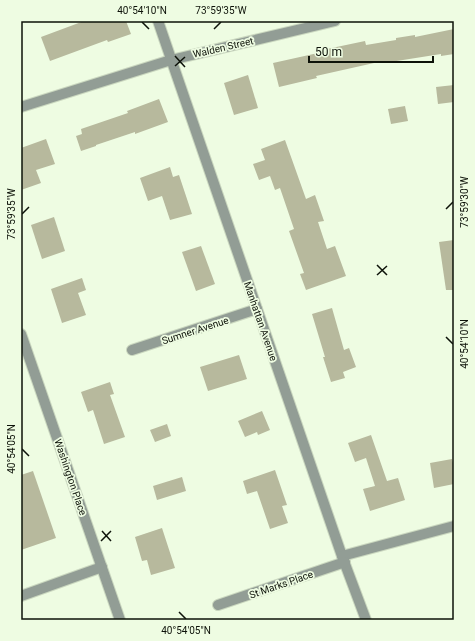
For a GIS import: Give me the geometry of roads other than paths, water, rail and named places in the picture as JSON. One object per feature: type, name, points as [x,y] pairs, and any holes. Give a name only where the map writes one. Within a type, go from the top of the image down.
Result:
[{"type":"street","name":"Manhattan Avenue","points":[[158,21],[366,620]]},
{"type":"street","name":"Walden Street","points":[[21,108],[172,60],[335,21]]},
{"type":"street","name":"Sumner Avenue","points":[[132,350],[257,309]]},
{"type":"street","name":"Washington Place","points":[[21,334],[120,620]]},
{"type":"street","name":"St Marks Place","points":[[218,605],[344,559],[454,526]]},
{"type":"street","points":[[21,596],[102,567]]}]
